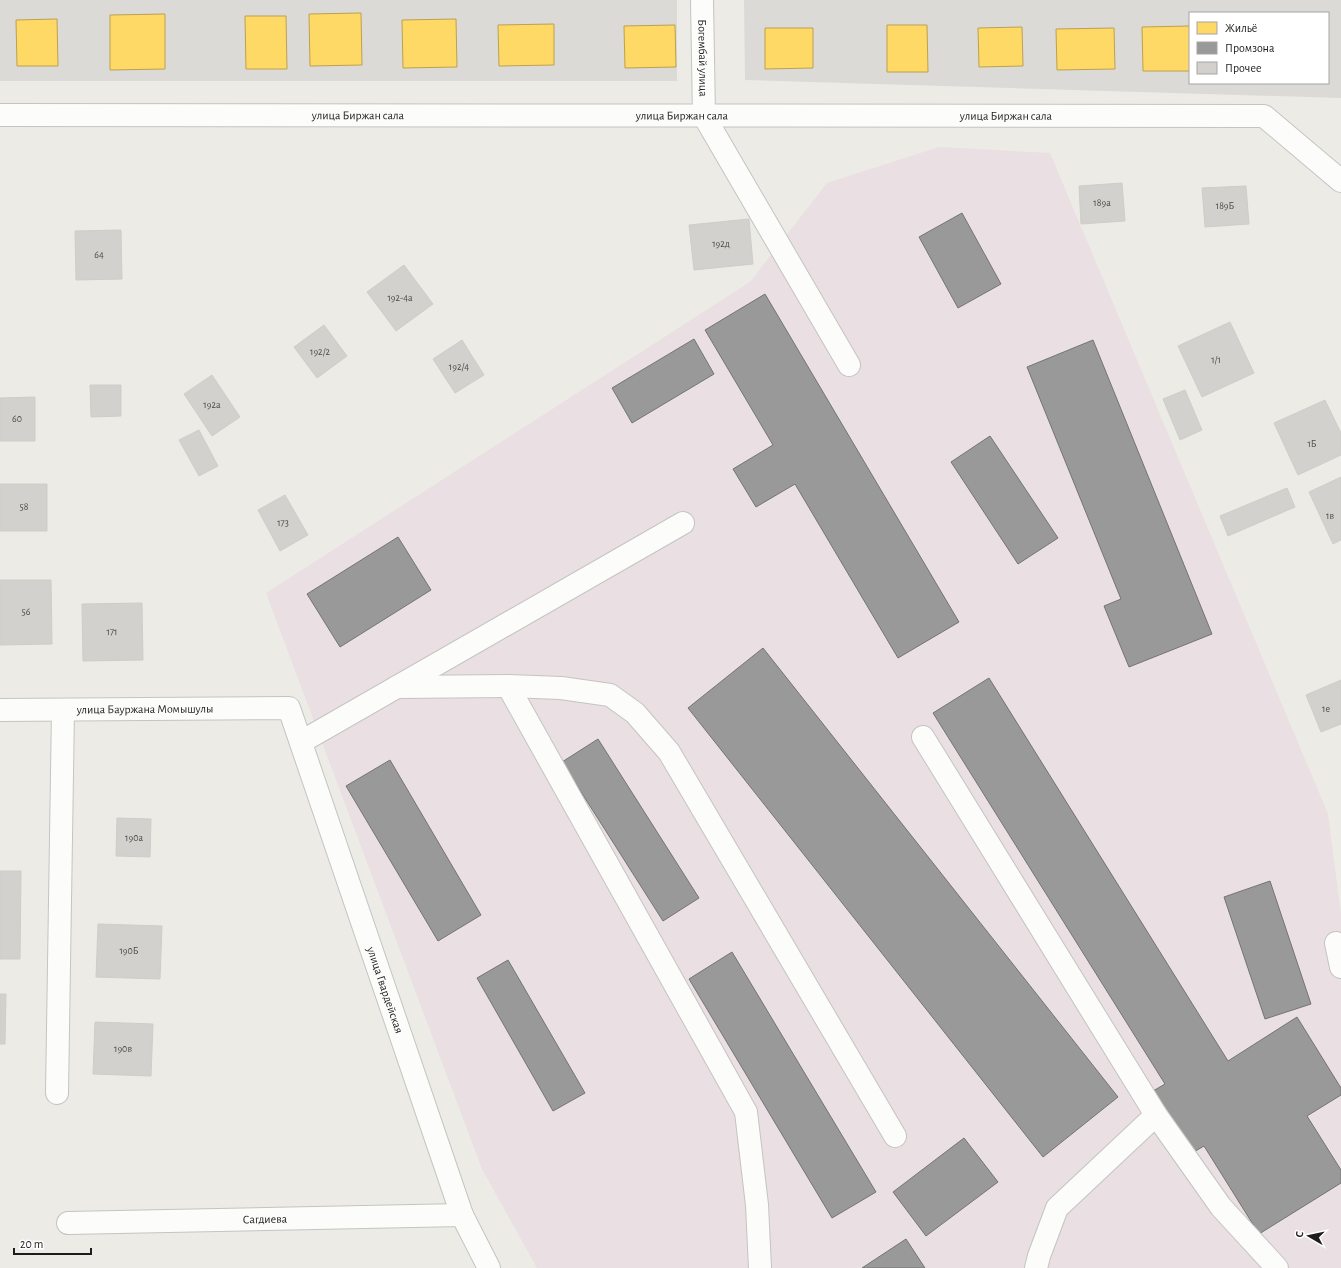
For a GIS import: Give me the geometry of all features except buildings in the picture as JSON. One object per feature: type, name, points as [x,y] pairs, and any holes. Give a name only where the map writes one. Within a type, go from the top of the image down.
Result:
[{"type":"street","name":"Богембай улица","points":[[702,0],[704,116]]},
{"type":"street","name":"улица Биржан сала","points":[[0,115],[1264,116],[1341,182]]},
{"type":"street","points":[[704,116],[849,365]]},
{"type":"street","points":[[301,742],[683,523]]},
{"type":"street","points":[[396,687],[508,686],[561,688],[610,695],[635,713],[669,752],[895,1136]]},
{"type":"street","points":[[508,686],[746,1112],[757,1205],[760,1268]]},
{"type":"street","name":"улица Гвардейская","points":[[290,708],[462,1215],[489,1268]]},
{"type":"street","name":"улица Бауржана Момышулы","points":[[0,710],[290,708]]},
{"type":"street","points":[[57,1092],[63,710]]},
{"type":"street","points":[[923,737],[1156,1115],[1222,1207],[1277,1268]]},
{"type":"street","points":[[1336,943],[1341,967]]},
{"type":"street","points":[[1036,1268],[1057,1208],[1156,1115]]},
{"type":"street","name":"Сагдиева","points":[[68,1223],[462,1215]]},
{"type":"shaded area","points":[[0,0],[677,0],[677,81],[0,81]]},
{"type":"shaded area","points":[[744,0],[1341,0],[1341,98],[745,80]]},
{"type":"shaded area","points":[[939,147],[1050,153],[1328,814],[1341,914],[1341,1268],[537,1268],[482,1169],[266,593],[750,282],[827,183]]}]
